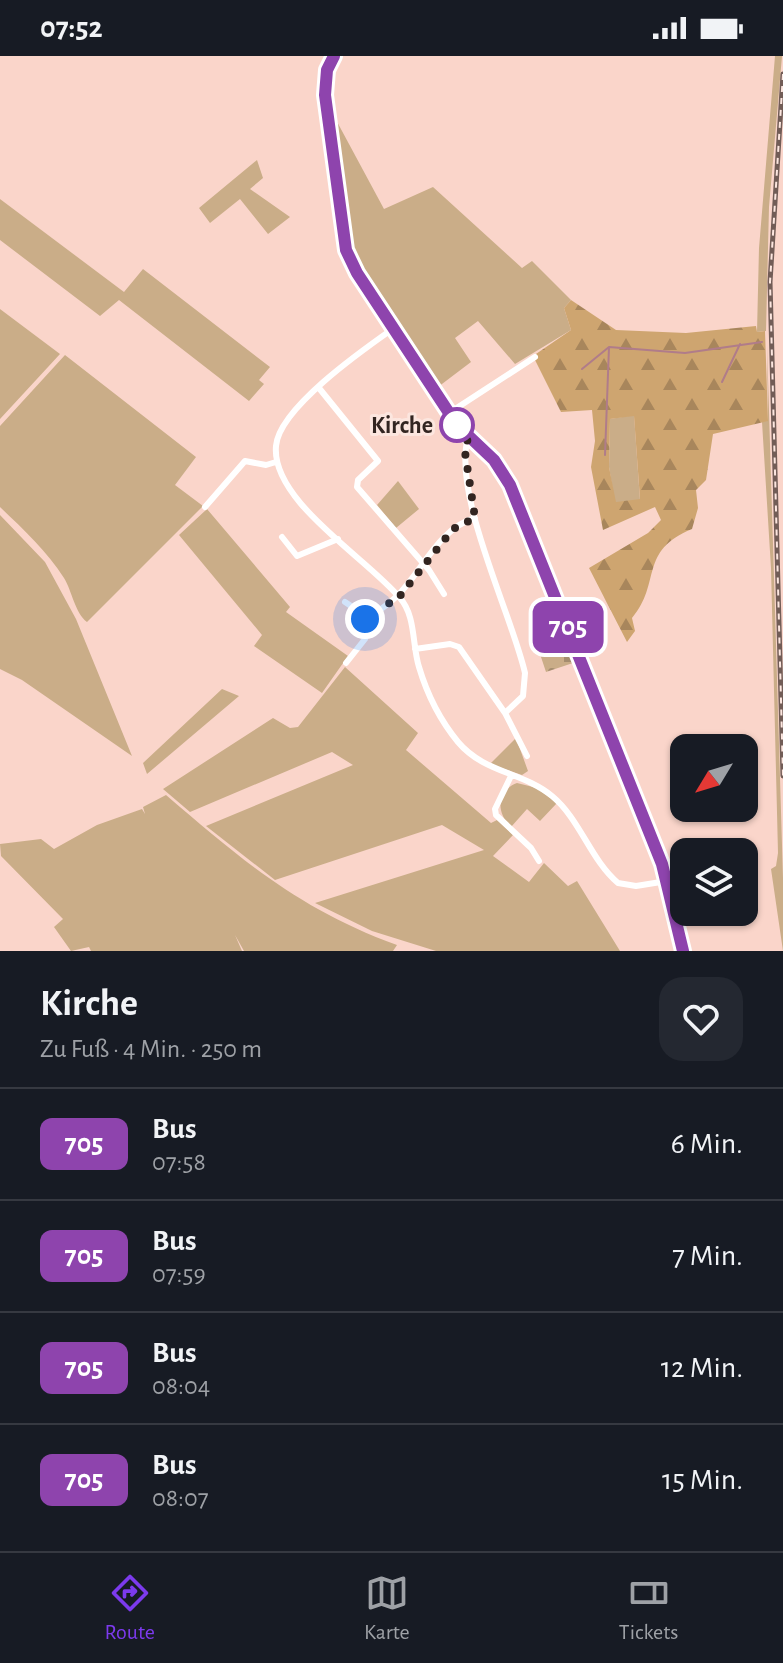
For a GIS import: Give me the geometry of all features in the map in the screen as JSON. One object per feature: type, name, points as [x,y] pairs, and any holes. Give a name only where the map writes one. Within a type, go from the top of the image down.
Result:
[{"type":"street","points":[[334,56],[327,70],[325,95],[342,240],[357,273],[449,413],[468,437],[494,460],[510,485],[662,864],[683,951]]},
{"type":"street","points":[[394,328],[344,364],[281,428],[276,462],[297,499],[399,597],[409,615],[415,649],[433,703],[450,732],[476,760],[543,789],[563,806],[618,883],[636,886],[667,881]]},
{"type":"street","points":[[449,413],[535,357]]},
{"type":"street","points":[[319,388],[378,461],[358,480],[357,487],[424,564],[444,594]]},
{"type":"street","points":[[468,437],[465,452],[475,518],[525,673],[523,696],[505,713]]},
{"type":"street","points":[[205,507],[245,461],[266,465],[276,462]]},
{"type":"street","points":[[366,616],[386,608],[399,597],[457,524],[475,518]]},
{"type":"street","points":[[282,537],[297,556],[338,539]]},
{"type":"street","points":[[345,602],[366,616]]},
{"type":"street","points":[[346,663],[365,639],[366,616]]},
{"type":"street","points":[[415,649],[450,644],[459,647],[505,713],[527,756]]},
{"type":"street","points":[[511,776],[495,809],[496,815],[531,848],[539,861]]},
{"type":"green space","points":[[775,56],[782,56],[769,207],[766,331],[757,332],[759,248]]},
{"type":"green space","points":[[328,105],[384,209],[433,187],[522,268],[532,261],[571,300],[564,308],[571,330],[515,364],[478,321],[455,338],[471,362],[438,387],[349,250]]},
{"type":"green space","points":[[257,160],[263,178],[250,189],[290,217],[268,234],[240,199],[210,223],[199,208]]},
{"type":"green space","points":[[0,199],[124,292],[143,269],[270,367],[259,380],[264,384],[249,401],[119,300],[100,316],[0,240]]},
{"type":"green space","points":[[571,300],[616,330],[686,333],[756,326],[757,332],[765,331],[768,421],[713,434],[706,480],[696,490],[698,508],[692,529],[664,547],[657,558],[641,605],[632,618],[635,631],[627,642],[589,568],[648,533],[661,520],[655,507],[603,530],[591,467],[595,441],[592,410],[561,412],[533,356],[571,330],[564,308]],"holes":[[[634,416],[640,499],[616,502],[609,467],[610,419]]]},
{"type":"green space","points":[[0,309],[60,354],[0,419]]},
{"type":"green space","points":[[767,344],[783,951],[771,869],[776,866],[778,853],[771,568],[762,422],[768,420]]},
{"type":"green space","points":[[65,355],[196,457],[175,485],[203,506],[87,622],[79,613],[57,568],[0,507],[0,426]]},
{"type":"green space","points":[[634,415],[640,500],[615,503],[609,467],[610,419]]},
{"type":"green space","points":[[398,481],[419,509],[396,528],[377,505]]},
{"type":"green space","points":[[207,509],[290,607],[286,612],[348,656],[322,693],[254,646],[262,635],[179,535]]},
{"type":"green space","points":[[0,515],[45,562],[76,619],[132,756],[22,680],[0,669]]},
{"type":"green space","points":[[571,640],[579,661],[546,672],[539,651]]},
{"type":"green space","points":[[345,667],[418,733],[406,750],[491,823],[497,820],[513,835],[493,856],[529,882],[544,863],[568,886],[577,881],[620,951],[436,951],[372,931],[315,903],[484,850],[442,825],[275,880],[206,826],[353,765],[332,752],[190,812],[163,789],[273,718],[290,728],[298,727]]},
{"type":"green space","points":[[222,689],[239,696],[147,774],[143,763]]},
{"type":"green space","points":[[516,738],[528,771],[522,775],[490,764]]},
{"type":"green space","points":[[517,783],[537,788],[557,803],[540,821],[527,809],[511,827],[500,803],[505,791]]},
{"type":"green space","points":[[166,795],[274,881],[330,916],[397,945],[393,951],[244,951],[235,935],[242,951],[91,951],[89,947],[71,951],[54,927],[63,919],[1,856],[0,844],[41,839],[54,849],[97,825],[142,809],[145,814],[143,807]]},
{"type":"waterway","points":[[605,455],[609,347],[685,353],[762,342]]},
{"type":"waterway","points":[[722,382],[740,344]]},
{"type":"waterway","points":[[582,369],[609,347]]},
{"type":"railway","points":[[783,74],[770,282],[783,776]]},
{"type":"bus line","name":"705","points":[[334,56],[327,70],[325,95],[342,240],[350,261],[457,425],[494,460],[510,485],[662,864],[683,951]]},
{"type":"place","name":"Kirche","points":[[457,425]]},
{"type":"route","points":[[365,619],[399,597],[457,524],[475,518],[465,452],[468,437],[457,425]]}]
